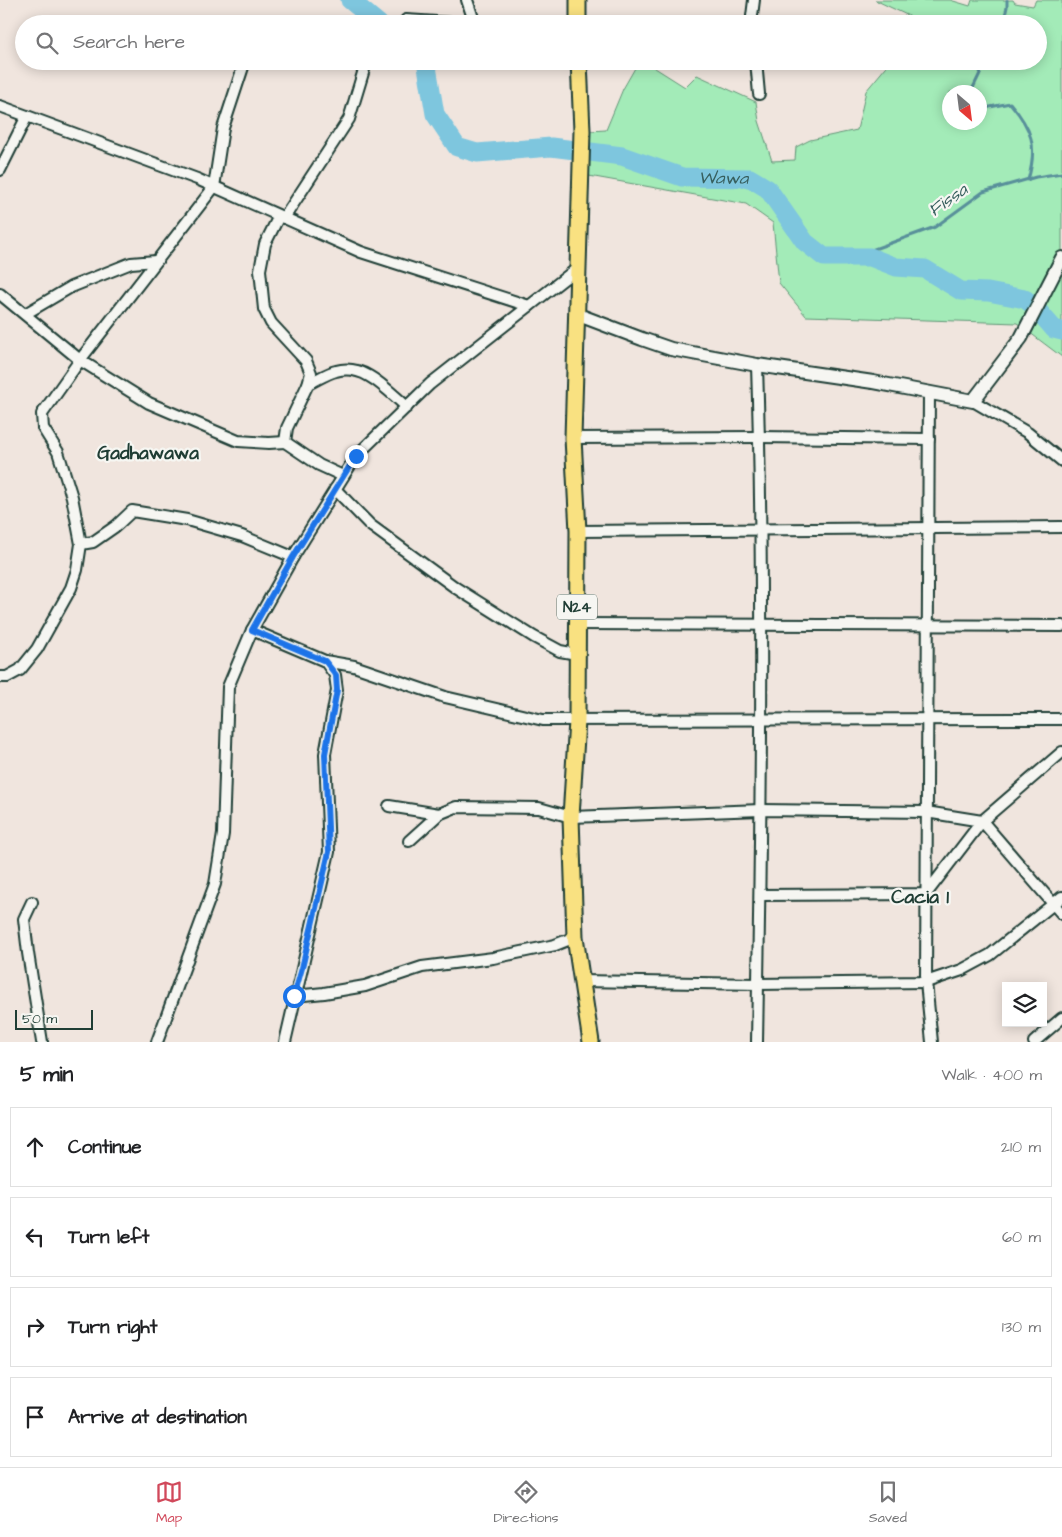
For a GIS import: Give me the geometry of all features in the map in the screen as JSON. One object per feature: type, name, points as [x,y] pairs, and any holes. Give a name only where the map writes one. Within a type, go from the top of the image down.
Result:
[{"type":"main road","points":[[578,0],[578,15]]},
{"type":"main road","name":"N24","points":[[579,70],[582,131],[574,438],[578,531],[577,721],[571,817],[576,937],[591,1042]]},
{"type":"street","points":[[467,0],[472,15]]},
{"type":"street","points":[[752,15],[754,0]]},
{"type":"street","points":[[0,677],[7,677],[20,670],[37,649],[71,588],[77,570],[81,544],[72,497],[58,452],[44,428],[42,414],[80,360],[214,187],[223,128],[242,70]]},
{"type":"street","points":[[285,442],[287,428],[308,384],[311,373],[306,361],[271,323],[264,309],[260,270],[265,244],[349,119],[364,70]]},
{"type":"street","points":[[757,70],[759,94]]},
{"type":"street","points":[[0,106],[214,187],[361,252],[529,306]]},
{"type":"street","points":[[0,170],[27,116]]},
{"type":"street","points":[[973,401],[1012,352],[1030,322],[1062,258]]},
{"type":"street","points":[[25,314],[71,287],[131,263],[156,261]]},
{"type":"street","points":[[157,1042],[215,884],[223,834],[228,687],[252,630],[293,557],[356,456],[430,384],[579,267]]},
{"type":"street","points":[[0,294],[80,360],[150,403],[238,441],[285,442],[319,465],[344,476]]},
{"type":"street","points":[[576,314],[672,349],[757,365],[872,382],[973,401],[1028,433],[1062,461]]},
{"type":"street","points":[[757,365],[761,720],[758,1042]]},
{"type":"street","points":[[308,384],[336,371],[356,370],[371,376],[407,407]]},
{"type":"street","points":[[929,392],[926,982],[932,1042]]},
{"type":"street","points":[[574,438],[759,437],[929,439]]},
{"type":"street","points":[[336,489],[370,525],[456,588],[534,637],[560,651],[577,654]]},
{"type":"street","points":[[81,544],[93,542],[116,526],[132,511],[187,520],[242,536],[293,557]]},
{"type":"street","points":[[578,531],[1062,527]]},
{"type":"street","points":[[577,624],[1062,626]]},
{"type":"street","points":[[252,630],[325,661],[354,666],[445,697],[543,720],[1062,718]]},
{"type":"street","points":[[284,1042],[329,852],[325,754],[337,690],[336,675],[325,661]]},
{"type":"street","points":[[926,894],[982,821],[1062,752]]},
{"type":"street","points":[[389,806],[439,814]]},
{"type":"street","points":[[409,841],[439,814],[456,807],[539,808],[571,817],[761,810],[926,812],[982,821],[1062,914]]},
{"type":"street","points":[[760,895],[926,894]]},
{"type":"street","points":[[581,981],[758,984],[926,982],[962,970],[990,954],[1062,897]]},
{"type":"street","points":[[32,902],[24,919],[42,1042]]},
{"type":"street","points":[[294,996],[365,986],[422,968],[502,956],[555,945],[576,937]]},
{"type":"street","points":[[1034,1042],[1062,1018]]},
{"type":"green space","points":[[875,0],[950,0],[970,6],[972,0],[1013,0],[1015,3],[1033,6],[1036,0],[1062,0],[1062,357],[1017,323],[806,316],[779,283],[773,223],[746,204],[589,176],[589,131],[606,130],[623,89],[634,70],[658,70],[685,87],[697,75],[756,102],[759,121],[772,161],[795,160],[796,147],[810,140],[857,130],[866,91],[884,70],[1047,70],[1047,15],[907,15]]},
{"type":"waterway","name":"Wawa","points":[[350,0],[368,15]]},
{"type":"waterway","points":[[1005,15],[1007,0]]},
{"type":"waterway","name":"Wawa","points":[[428,70],[435,114],[457,147],[477,153],[551,147],[622,156],[682,177],[750,178],[768,189],[805,242],[824,257],[870,257],[896,267],[925,269],[961,291],[988,292],[1025,299],[1034,306],[1054,329],[1062,331]]},
{"type":"waterway","points":[[974,85],[982,70]]},
{"type":"waterway","points":[[987,108],[1010,103],[1024,121],[1031,138],[1032,148],[1028,180]]},
{"type":"waterway","name":"Fissa","points":[[852,257],[935,227],[983,192],[1036,177],[1062,173]]},
{"type":"district","name":"Gadhawawa","points":[[148,453]]},
{"type":"district","name":"Cacia 1","points":[[920,897]]},
{"type":"route","points":[[294,996],[329,852],[325,754],[337,690],[336,675],[325,661],[252,630],[293,557],[356,456]]}]
